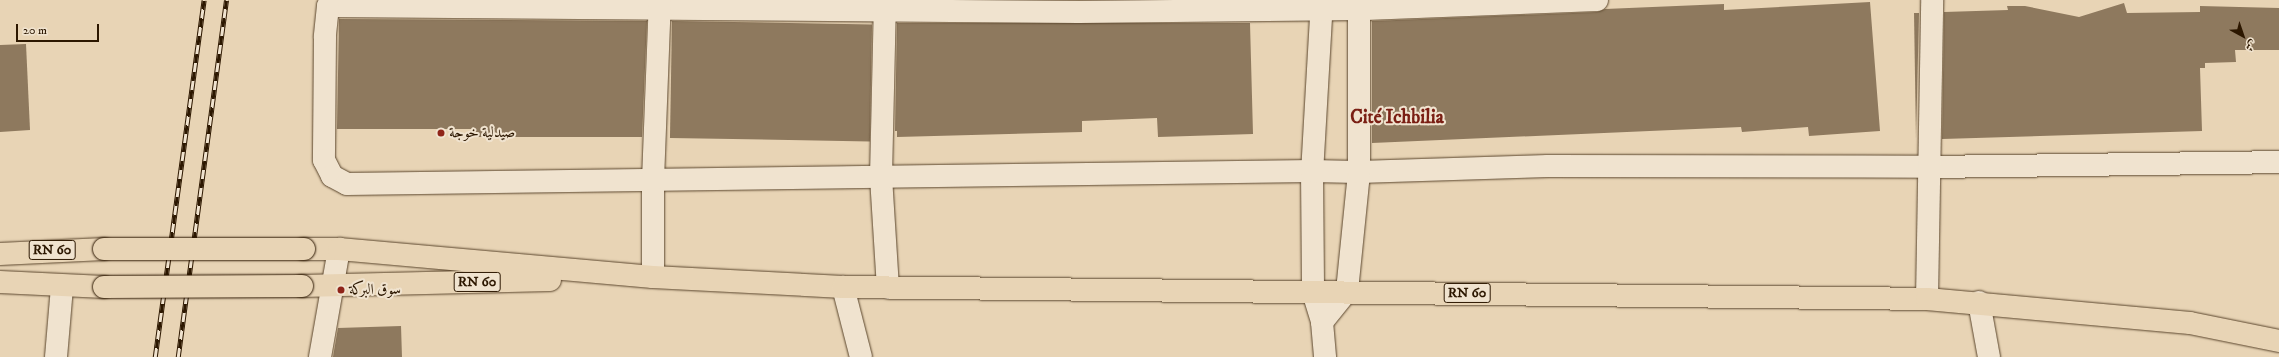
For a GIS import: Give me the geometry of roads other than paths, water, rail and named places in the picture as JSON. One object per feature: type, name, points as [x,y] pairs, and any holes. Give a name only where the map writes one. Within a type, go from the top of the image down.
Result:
[{"type":"main road","name":"RN 60","points":[[0,254],[104,249],[339,249],[653,277],[843,287],[1313,292],[1347,291],[1927,299],[1979,302],[2190,323],[2279,342]]},
{"type":"main road","name":"RN 60","points":[[0,282],[62,287],[332,286],[653,277]]},
{"type":"street","points":[[1597,0],[1322,5],[660,5],[328,3],[324,160],[332,176],[347,184],[1312,171],[1359,172],[1548,166],[1930,166],[2279,162]]},
{"type":"street","points":[[1927,299],[1932,0]]},
{"type":"street","points":[[1322,322],[1347,291],[1359,172],[1359,4]]},
{"type":"street","points":[[653,277],[653,180],[660,5]]},
{"type":"street","points":[[885,5],[881,178],[888,288]]},
{"type":"street","points":[[1322,5],[1312,171],[1313,292],[1322,322],[1325,357]]},
{"type":"street","points":[[320,357],[339,249]]},
{"type":"street","points":[[56,357],[62,287]]},
{"type":"street","points":[[843,287],[861,357]]},
{"type":"street","points":[[1979,302],[1988,357]]},
{"type":"railway","points":[[155,357],[204,0]]},
{"type":"railway","points":[[178,357],[226,0]]},
{"type":"place","name":"صيدلية خوجة","points":[[441,133]]},
{"type":"place","name":"سوق البركة","points":[[341,290]]},
{"type":"district","name":"Cité Ichbilia","points":[[1397,118]]}]
